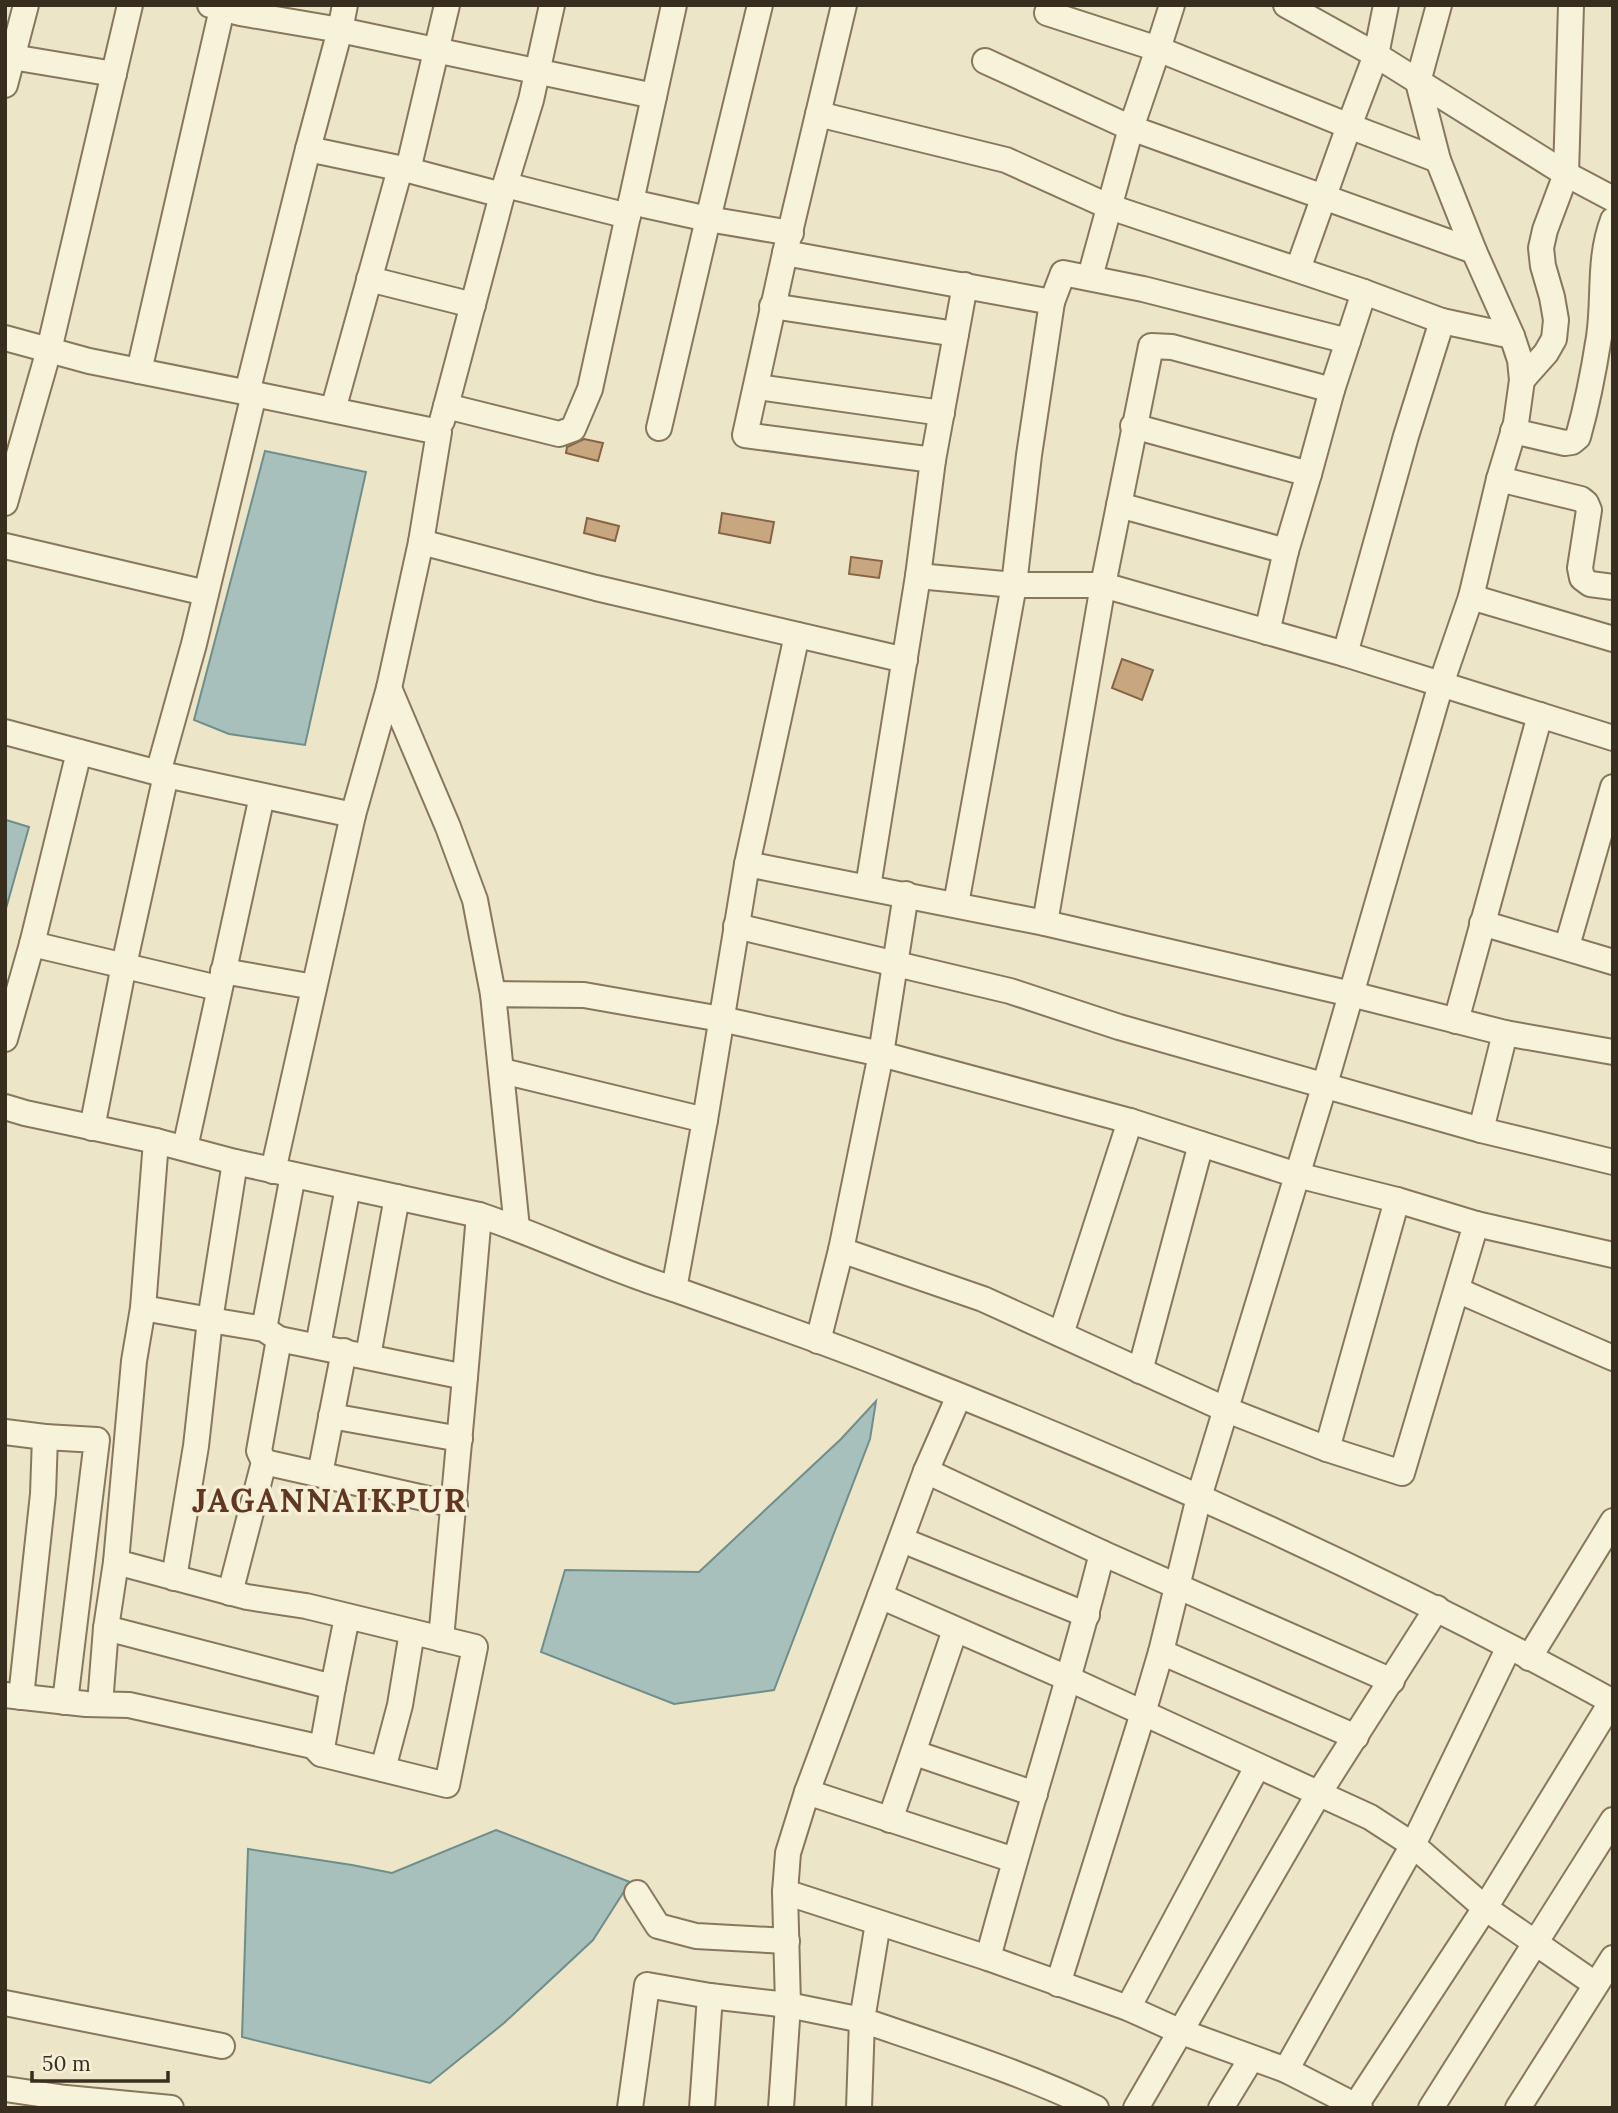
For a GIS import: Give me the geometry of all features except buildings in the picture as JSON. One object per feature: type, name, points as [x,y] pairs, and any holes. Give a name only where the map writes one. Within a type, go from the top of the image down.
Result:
[{"type":"street","points":[[5,85],[26,5]]},
{"type":"street","points":[[5,503],[49,350],[130,5]]},
{"type":"street","points":[[92,1128],[162,774],[308,149],[345,5]]},
{"type":"street","points":[[333,410],[369,279],[404,170],[447,5]]},
{"type":"street","points":[[230,1593],[264,1462],[258,1451],[271,1334],[283,1173],[314,987],[354,815],[390,688],[421,542],[439,432],[537,73],[552,5]]},
{"type":"street","points":[[446,406],[559,434],[573,429],[590,389],[674,5]]},
{"type":"street","points":[[659,428],[760,5]]},
{"type":"street","points":[[1090,277],[1131,128],[1172,5]]},
{"type":"street","points":[[1286,5],[1376,55],[1566,174],[1613,199]]},
{"type":"street","points":[[1298,269],[1376,55],[1386,5]]},
{"type":"street","points":[[1058,1984],[1143,1713],[1161,1652],[1199,1497],[1325,1084],[1441,684],[1471,597],[1513,431],[1521,380],[1520,360],[1438,160],[1418,82],[1439,5]]},
{"type":"street","points":[[1521,380],[1546,353],[1554,339],[1556,320],[1542,266],[1541,248],[1566,174],[1571,5]]},
{"type":"street","points":[[842,6],[772,306],[745,435],[933,460]]},
{"type":"street","points":[[139,371],[228,8],[654,96]]},
{"type":"street","points":[[1047,13],[1158,49],[1349,127],[1438,160]]},
{"type":"street","points":[[12,57],[114,74]]},
{"type":"street","points":[[985,61],[1131,128],[1474,251]]},
{"type":"street","points":[[818,114],[1006,159],[1110,207],[1298,269],[1442,321],[1512,336]]},
{"type":"street","points":[[308,149],[504,190],[708,219],[788,243],[965,285],[1052,302]]},
{"type":"street","points":[[1513,431],[1565,443],[1578,437],[1599,336],[1605,240],[1613,220]]},
{"type":"street","points":[[956,904],[1014,585],[1052,302],[1063,273],[1090,277],[1348,341]]},
{"type":"street","points":[[369,279],[473,305]]},
{"type":"street","points":[[868,887],[918,576],[933,460],[965,285]]},
{"type":"street","points":[[1267,632],[1286,551],[1332,390],[1364,292]]},
{"type":"street","points":[[772,306],[956,334]]},
{"type":"street","points":[[1345,654],[1406,436],[1442,321]]},
{"type":"street","points":[[5,338],[89,361],[439,432]]},
{"type":"street","points":[[1045,923],[1103,585],[1151,346],[1172,347],[1332,390]]},
{"type":"street","points":[[757,387],[942,413]]},
{"type":"street","points":[[1133,426],[1309,474]]},
{"type":"street","points":[[1499,480],[1581,499],[1586,503],[1589,510],[1580,568],[1582,578],[1590,584],[1613,587]]},
{"type":"street","points":[[1119,505],[1286,551]]},
{"type":"street","points":[[421,542],[596,588],[905,660]]},
{"type":"street","points":[[5,546],[206,593]]},
{"type":"street","points":[[918,576],[1014,585],[1103,585],[1345,654],[1612,737]]},
{"type":"street","points":[[1471,597],[1613,639]]},
{"type":"street","points":[[674,1289],[747,864],[797,635]]},
{"type":"street","points":[[390,688],[448,827],[475,900],[493,994],[517,1228]]},
{"type":"street","points":[[1456,1021],[1540,715]]},
{"type":"street","points":[[5,732],[162,774],[354,815]]},
{"type":"street","points":[[5,1039],[32,944],[79,752]]},
{"type":"street","points":[[1567,946],[1613,787]]},
{"type":"street","points":[[185,1148],[262,796]]},
{"type":"street","points":[[747,864],[1045,923],[1351,994],[1505,1034],[1613,1052]]},
{"type":"street","points":[[818,1341],[841,1250],[881,1054],[906,894]]},
{"type":"street","points":[[1482,923],[1567,946],[1613,962]]},
{"type":"street","points":[[736,926],[1010,991],[1119,1027],[1481,1130],[1613,1162]]},
{"type":"street","points":[[32,944],[124,965],[220,980],[314,987]]},
{"type":"street","points":[[493,994],[584,995],[721,1019],[881,1054],[1130,1121],[1297,1175],[1397,1200],[1476,1224],[1613,1255]]},
{"type":"street","points":[[1481,1130],[1505,1034]]},
{"type":"street","points":[[502,1071],[705,1120]]},
{"type":"street","points":[[5,1107],[283,1173],[479,1215],[517,1228],[646,1280],[959,1395],[1199,1497],[1437,1608],[1612,1702],[1485,1908],[1358,2106],[1286,2070],[1179,2031],[1128,2008],[988,1958],[785,1892]]},
{"type":"street","points":[[1061,1334],[1130,1121]]},
{"type":"street","points":[[100,1704],[106,1628],[117,1562],[134,1361],[143,1308],[156,1141]]},
{"type":"street","points":[[1140,1371],[1201,1144]]},
{"type":"street","points":[[174,1578],[196,1446],[211,1320],[235,1162]]},
{"type":"street","points":[[318,1346],[348,1187]]},
{"type":"street","points":[[320,1474],[331,1416],[356,1354],[397,1197]]},
{"type":"street","points":[[1326,1448],[1397,1200]]},
{"type":"street","points":[[441,1639],[479,1215]]},
{"type":"street","points":[[841,1250],[983,1299],[1227,1410],[1326,1448],[1402,1472],[1476,1224]]},
{"type":"street","points":[[1457,1290],[1613,1358]]},
{"type":"street","points":[[143,1308],[211,1320],[465,1377]]},
{"type":"street","points":[[781,2108],[788,2005],[785,1892],[788,1853],[807,1792],[926,1471],[959,1395]]},
{"type":"street","points":[[331,1416],[460,1439]]},
{"type":"street","points":[[5,1432],[97,1440],[65,1702]]},
{"type":"street","points":[[45,1437],[43,1494],[13,1696],[129,1705],[313,1746],[321,1754],[447,1786],[475,1647],[306,1606],[230,1593],[117,1562]]},
{"type":"street","points":[[264,1462],[455,1505]]},
{"type":"street","points":[[926,1471],[1177,1587],[1392,1681]]},
{"type":"street","points":[[1286,2070],[1519,1653],[1613,1521]]},
{"type":"street","points":[[902,1539],[1087,1615]]},
{"type":"street","points":[[988,1958],[1014,1860],[1087,1615],[1102,1553]]},
{"type":"street","points":[[880,1596],[1067,1678],[1370,1817],[1413,1845],[1485,1908],[1595,1984]]},
{"type":"street","points":[[1136,2108],[1319,1793],[1437,1608]]},
{"type":"street","points":[[321,1754],[347,1617]]},
{"type":"street","points":[[106,1628],[333,1687]]},
{"type":"street","points":[[890,1820],[955,1630]]},
{"type":"street","points":[[383,1769],[400,1705],[412,1632]]},
{"type":"street","points":[[1161,1652],[1356,1737]]},
{"type":"street","points":[[915,1753],[1035,1794]]},
{"type":"street","points":[[1128,2008],[1257,1767]]},
{"type":"street","points":[[807,1792],[1014,1860]]},
{"type":"street","points":[[1431,2108],[1613,1820]]},
{"type":"street","points":[[637,1894],[658,1926],[696,1936],[787,1941]]},
{"type":"street","points":[[859,2108],[862,2021],[878,1923]]},
{"type":"street","points":[[1518,2108],[1613,1958]]},
{"type":"street","points":[[631,2108],[647,1984],[710,1996],[788,2005],[862,2021],[985,2061],[1055,2088],[1096,2108]]},
{"type":"street","points":[[702,2108],[710,1996]]},
{"type":"street","points":[[5,2003],[222,2046]]},
{"type":"street","points":[[1221,2108],[1251,2059]]},
{"type":"street","points":[[5,2089],[65,2103],[157,2107]]},
{"type":"water","points":[[265,451],[366,472],[305,745],[229,734],[194,720]]},
{"type":"water","points":[[5,805],[6,820],[29,827],[5,912]]},
{"type":"water","points":[[876,1401],[870,1439],[774,1690],[674,1704],[541,1652],[565,1570],[699,1572],[841,1439]]},
{"type":"water","points":[[496,1830],[630,1882],[593,1940],[504,2023],[430,2083],[242,2037],[248,1849],[392,1873]]},
{"type":"district","name":"JAGANNAIKPUR","points":[[330,1501]]}]
